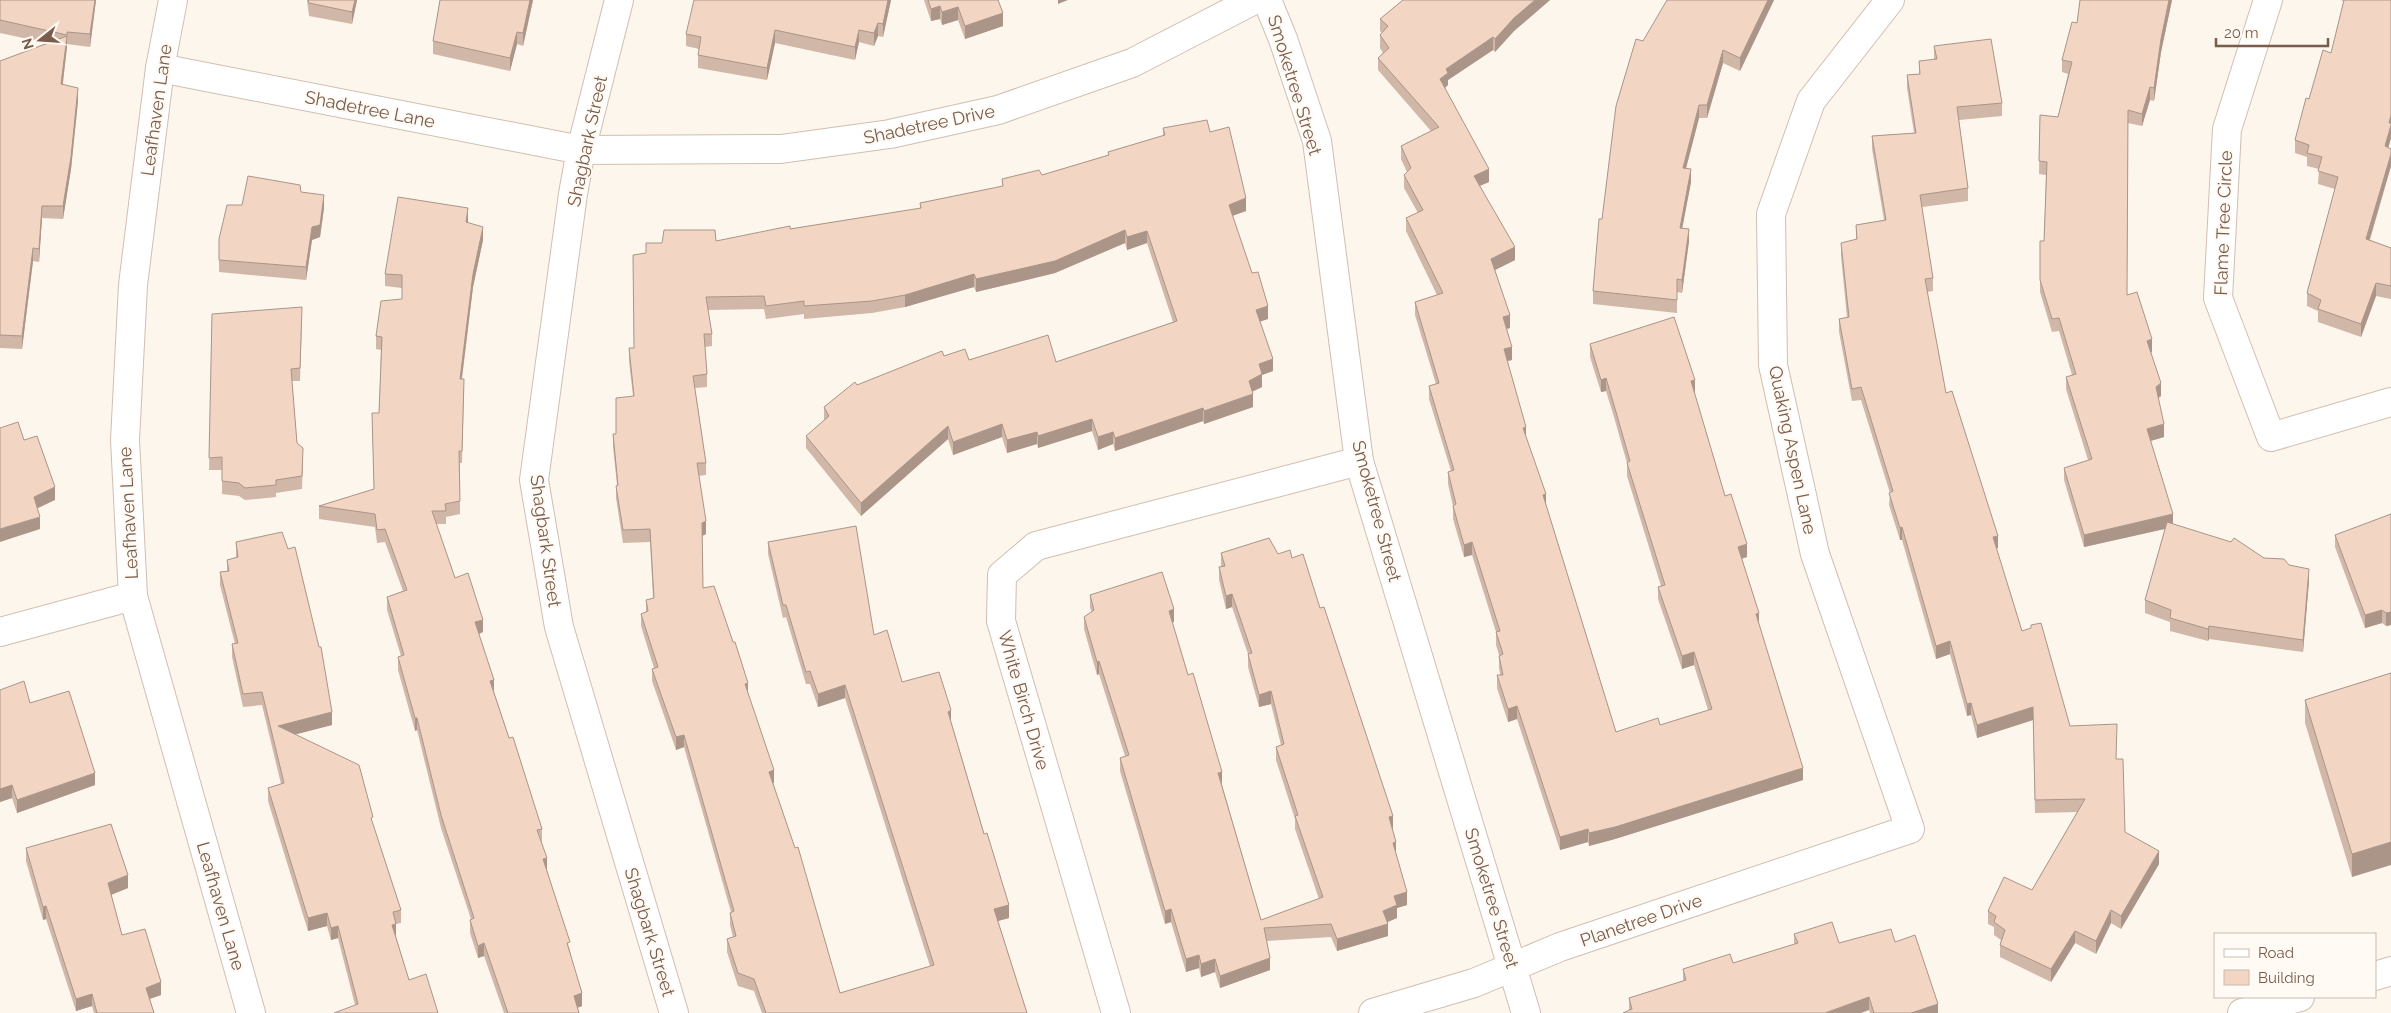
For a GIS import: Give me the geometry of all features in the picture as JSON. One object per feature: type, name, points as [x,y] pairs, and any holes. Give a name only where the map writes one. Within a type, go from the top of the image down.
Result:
[{"type":"street","name":"Leafhaven Lane","points":[[173,0],[160,68],[133,285],[125,440],[133,596],[251,1013]]},
{"type":"street","name":"Shagbark Street","points":[[619,0],[581,150],[534,480],[559,627],[674,1013]]},
{"type":"street","name":"Shadetree Drive","points":[[581,150],[781,149],[890,134],[998,110],[1132,63],[1254,0]]},
{"type":"street","name":"Smoketree Street","points":[[1268,0],[1283,39],[1316,141],[1359,461],[1526,1013]]},
{"type":"street","name":"Quaking Aspen Lane","points":[[1890,0],[1811,101],[1771,214],[1773,365],[1815,554],[1910,828]]},
{"type":"street","name":"Flame Tree Circle","points":[[2268,0],[2227,129],[2218,298],[2271,437],[2391,402]]},
{"type":"street","name":"Shadetree Lane","points":[[160,68],[581,150]]},
{"type":"street","name":"White Birch Drive","points":[[1116,1013],[1001,621],[1002,575],[1036,546],[1359,461]]},
{"type":"street","points":[[0,632],[133,596]]},
{"type":"street","name":"Planetree Drive","points":[[1373,1013],[1474,983],[1560,947],[1910,828]]},
{"type":"street","points":[[2376,976],[2391,971]]},
{"type":"street","points":[[2242,1013],[2296,998]]},
{"type":"building","points":[[0,0],[95,0],[90,34],[67,32],[67,35],[0,20]]},
{"type":"building","points":[[308,0],[355,0],[352,12],[309,3]]},
{"type":"building","points":[[440,0],[530,0],[523,33],[517,32],[510,58],[433,41]]},
{"type":"building","points":[[694,0],[888,0],[883,24],[878,23],[874,33],[859,30],[855,47],[775,30],[767,68],[698,55],[701,37],[686,34]]},
{"type":"building","points":[[928,0],[998,0],[1003,13],[965,26],[958,7],[942,12],[940,6],[931,9]]},
{"type":"building","points":[[1403,0],[1535,0],[1514,18],[1495,39],[1493,37],[1446,69],[1448,73],[1440,79],[1489,169],[1474,176],[1515,247],[1491,259],[1510,315],[1503,317],[1512,347],[1504,349],[1526,427],[1523,428],[1546,494],[1543,495],[1616,732],[1658,718],[1660,725],[1712,709],[1694,652],[1682,656],[1658,587],[1665,585],[1627,463],[1630,461],[1606,378],[1601,380],[1590,344],[1674,317],[1695,380],[1691,381],[1725,496],[1731,494],[1747,544],[1738,547],[1759,613],[1756,614],[1803,768],[1615,827],[1589,833],[1588,829],[1560,837],[1517,706],[1508,709],[1497,675],[1503,675],[1499,656],[1503,654],[1496,632],[1500,631],[1472,542],[1464,545],[1453,506],[1456,504],[1448,472],[1454,470],[1429,386],[1439,383],[1415,302],[1443,293],[1406,218],[1423,210],[1404,175],[1411,168],[1401,146],[1439,127],[1378,58],[1389,48],[1380,35],[1388,26],[1380,19]]},
{"type":"building","points":[[1667,0],[1768,0],[1740,58],[1723,50],[1707,105],[1699,105],[1683,168],[1691,169],[1680,228],[1689,229],[1682,280],[1677,279],[1677,300],[1593,291],[1599,219],[1602,219],[1616,106],[1636,39],[1643,41]]},
{"type":"building","points":[[2080,0],[2169,0],[2154,88],[2150,87],[2142,114],[2128,110],[2127,295],[2137,292],[2152,339],[2147,341],[2161,383],[2156,387],[2164,424],[2147,429],[2173,514],[2084,535],[2064,468],[2092,459],[2066,377],[2076,374],[2059,318],[2052,319],[2040,280],[2040,241],[2044,241],[2047,162],[2039,161],[2040,115],[2058,117],[2072,62],[2062,60],[2072,22],[2077,23]]},
{"type":"building","points":[[2344,0],[2391,0],[2391,115],[2389,123],[2391,125],[2385,146],[2391,149],[2391,154],[2366,239],[2391,248],[2391,286],[2376,283],[2361,324],[2318,309],[2321,300],[2307,293],[2338,177],[2318,171],[2322,157],[2307,153],[2309,145],[2295,140],[2306,98],[2309,99],[2323,50],[2331,53]]},
{"type":"building","points":[[67,36],[61,84],[78,88],[71,157],[63,206],[42,206],[39,249],[33,248],[22,336],[0,335],[0,61]]},
{"type":"building","points":[[1991,39],[2002,103],[1957,107],[1968,188],[1920,195],[1933,278],[1925,279],[1946,393],[1952,391],[1998,536],[1993,537],[2022,631],[2031,628],[2031,625],[2041,623],[2070,726],[2117,724],[2116,759],[2123,759],[2125,832],[2159,851],[2121,916],[2111,910],[2096,941],[2075,931],[2051,969],[2000,945],[2005,930],[1994,922],[1996,916],[1988,911],[2004,877],[2032,890],[2085,799],[2035,800],[2033,707],[1977,725],[1971,703],[1967,704],[1950,641],[1936,646],[1902,527],[1900,528],[1889,493],[1893,491],[1861,387],[1852,389],[1839,319],[1849,317],[1841,243],[1857,239],[1856,225],[1886,220],[1872,136],[1916,133],[1907,75],[1920,74],[1919,61],[1937,59],[1934,46]]},
{"type":"building","points":[[1207,120],[1210,132],[1229,127],[1246,198],[1229,205],[1252,273],[1258,272],[1268,306],[1256,310],[1273,359],[1259,364],[1262,374],[1249,381],[1253,394],[1204,411],[1203,408],[1115,438],[1113,432],[1098,437],[1092,419],[1038,436],[1037,432],[1007,440],[1002,424],[953,442],[948,426],[861,503],[806,436],[829,416],[824,407],[855,382],[857,385],[942,351],[944,356],[965,349],[969,360],[1048,335],[1056,362],[1177,321],[1147,231],[1127,237],[1125,230],[1055,261],[976,279],[974,274],[905,295],[872,301],[804,306],[804,301],[766,306],[764,296],[706,297],[712,334],[704,334],[707,374],[693,376],[706,463],[697,463],[706,521],[702,523],[703,588],[714,586],[733,642],[735,642],[748,683],[745,684],[774,770],[769,772],[795,848],[798,847],[840,993],[934,965],[845,685],[818,694],[810,671],[806,672],[786,605],[783,605],[768,542],[856,526],[874,635],[887,630],[902,682],[939,672],[951,710],[948,712],[984,834],[987,833],[1009,905],[994,909],[1027,1013],[766,1013],[754,979],[738,973],[727,939],[736,936],[730,913],[734,911],[684,735],[676,737],[652,669],[658,667],[641,614],[648,611],[646,600],[654,598],[650,529],[623,530],[616,486],[618,485],[613,434],[616,434],[616,398],[634,396],[629,348],[634,348],[633,255],[646,253],[646,243],[662,243],[664,230],[715,230],[716,241],[790,226],[790,229],[921,208],[920,203],[1003,186],[1002,179],[1039,170],[1042,175],[1109,155],[1108,152],[1165,135],[1163,128]]},
{"type":"building","points":[[248,176],[300,185],[301,192],[324,195],[320,225],[312,227],[306,267],[219,260],[219,239],[227,205],[242,205]]},
{"type":"building","points":[[398,197],[468,208],[466,222],[483,227],[473,274],[460,379],[464,379],[462,451],[459,451],[460,501],[445,504],[446,511],[432,511],[455,578],[468,573],[483,620],[475,622],[494,680],[490,681],[509,738],[513,737],[542,829],[537,830],[547,858],[543,859],[570,942],[567,943],[582,993],[574,996],[579,1013],[508,1013],[484,943],[478,946],[470,920],[474,918],[441,815],[417,718],[415,718],[398,657],[404,655],[387,597],[407,590],[385,529],[377,530],[375,514],[319,506],[374,489],[372,413],[379,413],[382,337],[376,336],[381,301],[402,299],[402,275],[385,274]]},
{"type":"building","points":[[302,307],[300,368],[291,369],[297,443],[303,448],[302,476],[276,480],[276,485],[245,488],[239,483],[222,481],[222,457],[209,458],[212,314]]},
{"type":"building","points":[[18,422],[24,440],[37,436],[55,487],[34,497],[40,517],[0,529],[0,428]]},
{"type":"building","points":[[2391,514],[2391,612],[2386,613],[2382,610],[2365,615],[2335,535]]},
{"type":"building","points":[[2167,522],[2231,542],[2234,538],[2264,558],[2284,559],[2289,565],[2309,569],[2303,640],[2209,626],[2208,629],[2170,618],[2171,610],[2145,600]]},
{"type":"building","points":[[282,532],[288,549],[295,547],[319,647],[321,647],[332,712],[278,726],[359,765],[373,817],[371,818],[401,910],[393,912],[396,924],[392,925],[409,980],[426,974],[438,1013],[334,1013],[358,1004],[338,926],[331,928],[327,913],[308,918],[268,788],[284,783],[262,692],[243,694],[232,644],[238,643],[220,572],[229,571],[227,560],[238,557],[236,542]]},
{"type":"building","points":[[1269,538],[1278,554],[1290,550],[1292,558],[1303,554],[1320,608],[1324,607],[1393,816],[1389,817],[1396,842],[1393,843],[1407,892],[1394,896],[1397,905],[1383,911],[1388,924],[1337,939],[1331,924],[1264,928],[1270,958],[1220,976],[1215,959],[1201,964],[1199,955],[1186,959],[1171,909],[1165,911],[1120,758],[1129,755],[1099,661],[1097,662],[1084,617],[1094,610],[1090,595],[1162,572],[1174,609],[1169,611],[1188,675],[1193,673],[1222,772],[1218,773],[1261,920],[1323,897],[1295,816],[1298,815],[1276,747],[1284,744],[1271,691],[1259,695],[1248,654],[1252,653],[1232,594],[1226,596],[1219,567],[1225,566],[1221,553]]},
{"type":"building","points":[[2391,673],[2391,842],[2352,854],[2305,700]]},
{"type":"building","points":[[24,681],[30,703],[69,691],[95,773],[17,800],[12,785],[0,789],[0,690]]},
{"type":"building","points":[[111,824],[128,875],[108,883],[122,935],[145,929],[161,982],[146,988],[154,1013],[97,1013],[92,994],[76,999],[46,906],[43,907],[26,848]]},
{"type":"building","points":[[1832,922],[1839,943],[1891,929],[1895,942],[1915,935],[1938,1004],[1911,1013],[1874,1013],[1869,997],[1825,1013],[1623,1013],[1632,1009],[1629,998],[1686,980],[1683,969],[1730,954],[1733,963],[1798,943],[1794,934]]}]
